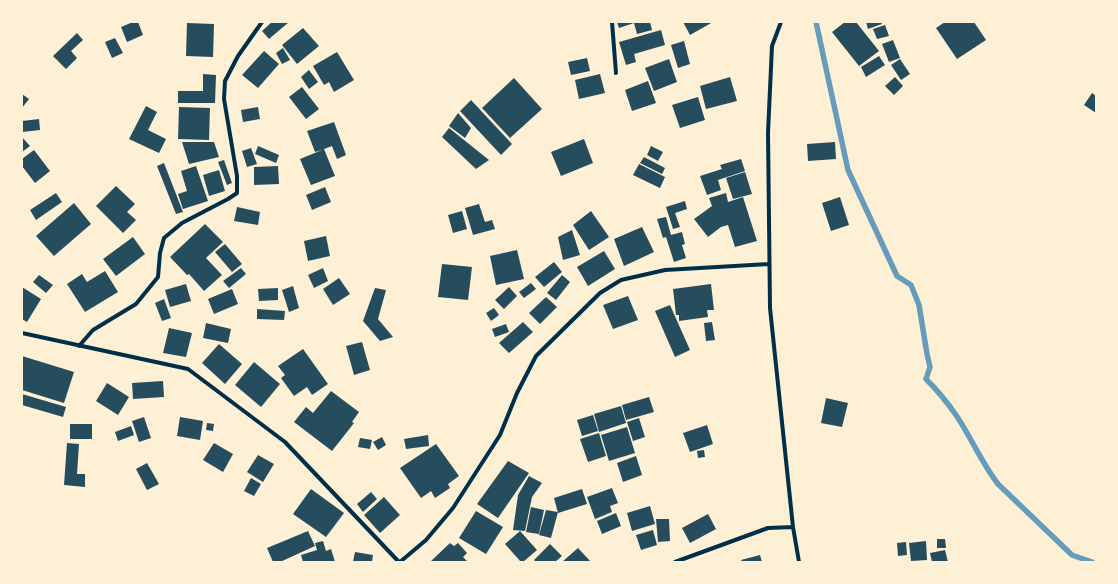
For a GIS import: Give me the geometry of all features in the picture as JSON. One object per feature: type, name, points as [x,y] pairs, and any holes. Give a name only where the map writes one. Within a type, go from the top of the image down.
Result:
[{"type":"street","points":[[79,346],[94,330],[136,304],[158,277],[160,254],[164,238],[182,223],[237,193],[237,176],[224,99],[225,81],[238,56],[262,22]]},
{"type":"street","points":[[612,22],[616,72]]},
{"type":"street","points":[[781,22],[772,46],[768,133],[770,308],[793,527],[800,562]]},
{"type":"street","points":[[22,333],[188,369],[285,442],[400,562],[426,540],[453,508],[500,435],[517,393],[536,356],[600,293],[621,280],[665,270],[769,264]]},
{"type":"street","points":[[675,562],[768,528],[793,527]]},
{"type":"building","points":[[133,22],[138,22],[143,35],[127,42],[121,27]]},
{"type":"building","points":[[272,22],[289,22],[269,39],[262,31]]},
{"type":"building","points":[[617,22],[650,22],[652,30],[637,34],[634,23],[619,28]]},
{"type":"building","points":[[683,22],[713,22],[690,35]]},
{"type":"building","points":[[845,22],[856,22],[879,51],[859,66],[832,32]]},
{"type":"building","points":[[866,22],[881,22],[882,24],[868,29]]},
{"type":"building","points":[[945,22],[974,22],[986,40],[957,59],[936,28]]},
{"type":"building","points":[[187,23],[214,24],[213,57],[186,56]]},
{"type":"building","points":[[885,25],[889,36],[877,39],[873,29]]},
{"type":"building","points":[[303,28],[319,46],[297,64],[282,45]]},
{"type":"building","points":[[661,30],[665,45],[634,54],[636,62],[626,65],[619,42]]},
{"type":"building","points":[[77,33],[83,40],[71,51],[77,58],[66,69],[53,56]]},
{"type":"building","points":[[115,38],[123,53],[112,58],[105,42]]},
{"type":"building","points":[[893,40],[900,58],[889,62],[882,44]]},
{"type":"building","points":[[684,41],[690,64],[678,68],[671,45]]},
{"type":"building","points":[[283,48],[290,60],[282,64],[276,53]]},
{"type":"building","points":[[264,51],[279,64],[258,88],[242,75]]},
{"type":"building","points":[[337,52],[354,80],[334,92],[329,82],[324,85],[313,66]]},
{"type":"building","points":[[879,56],[885,65],[866,77],[861,67]]},
{"type":"building","points":[[587,58],[590,71],[571,75],[568,62]]},
{"type":"building","points":[[669,59],[677,82],[654,91],[645,68]]},
{"type":"building","points":[[900,59],[910,74],[901,80],[891,65]]},
{"type":"building","points":[[309,70],[318,82],[309,89],[301,77]]},
{"type":"building","points":[[203,74],[216,75],[215,103],[178,103],[178,91],[203,91]]},
{"type":"building","points":[[600,74],[605,93],[579,99],[575,80]]},
{"type":"building","points":[[730,77],[737,101],[706,109],[700,86]]},
{"type":"building","points":[[895,77],[903,86],[894,95],[885,86]]},
{"type":"building","points":[[514,78],[542,109],[510,138],[482,108]]},
{"type":"building","points":[[648,81],[656,103],[632,111],[625,90]]},
{"type":"building","points":[[302,87],[319,109],[306,119],[289,97]]},
{"type":"building","points":[[1092,93],[1096,96],[1096,113],[1084,105]]},
{"type":"building","points":[[22,94],[29,99],[22,108]]},
{"type":"building","points":[[698,97],[705,120],[680,128],[672,105]]},
{"type":"building","points":[[471,100],[512,144],[501,155],[460,111]]},
{"type":"building","points":[[146,106],[157,112],[148,130],[166,139],[159,153],[129,139]]},
{"type":"building","points":[[179,107],[210,108],[209,140],[178,139]]},
{"type":"building","points":[[258,107],[260,119],[243,122],[241,110]]},
{"type":"building","points":[[458,113],[471,128],[465,138],[449,126]]},
{"type":"building","points":[[39,119],[40,130],[22,132],[22,121]]},
{"type":"building","points":[[334,122],[346,155],[337,159],[332,146],[324,149],[335,176],[311,185],[300,159],[322,150],[315,152],[307,131]]},
{"type":"building","points":[[449,128],[489,160],[476,169],[442,137]]},
{"type":"building","points":[[22,137],[30,146],[22,152]]},
{"type":"building","points":[[584,139],[593,163],[561,176],[551,152]]},
{"type":"building","points":[[182,142],[214,142],[219,157],[189,164]]},
{"type":"building","points":[[835,142],[836,159],[808,161],[807,144]]},
{"type":"building","points":[[258,146],[279,155],[276,163],[255,154]]},
{"type":"building","points":[[651,146],[663,152],[658,161],[647,155]]},
{"type":"building","points":[[251,148],[257,164],[247,167],[242,151]]},
{"type":"building","points":[[34,150],[50,171],[35,183],[22,166],[22,159]]},
{"type":"building","points":[[644,157],[665,168],[662,174],[640,163]]},
{"type":"building","points":[[741,159],[745,171],[718,180],[721,190],[707,195],[700,176],[722,169],[720,165]]},
{"type":"building","points":[[224,160],[232,183],[227,185],[218,162]]},
{"type":"building","points":[[164,163],[183,212],[176,214],[157,166]]},
{"type":"building","points":[[639,164],[665,177],[660,188],[633,175]]},
{"type":"building","points":[[196,166],[208,201],[183,209],[178,194],[187,191],[181,171]]},
{"type":"building","points":[[278,166],[279,184],[254,185],[254,167]]},
{"type":"building","points":[[219,170],[225,191],[209,196],[203,175]]},
{"type":"building","points":[[745,172],[752,194],[733,199],[726,178]]},
{"type":"building","points":[[116,186],[135,204],[127,212],[136,220],[123,233],[96,206]]},
{"type":"building","points":[[325,187],[331,202],[312,210],[306,195]]},
{"type":"building","points":[[56,193],[62,202],[36,220],[30,210]]},
{"type":"building","points":[[726,193],[728,202],[743,197],[757,241],[735,247],[728,225],[721,227],[708,237],[694,219],[712,206],[709,198]]},
{"type":"building","points":[[840,197],[849,225],[831,231],[822,203]]},
{"type":"building","points":[[685,201],[687,209],[675,213],[680,227],[673,229],[666,207]]},
{"type":"building","points":[[74,203],[91,224],[54,256],[36,236]]},
{"type":"building","points":[[479,204],[485,222],[492,220],[495,229],[473,235],[465,208]]},
{"type":"building","points":[[237,207],[260,212],[258,225],[234,221]]},
{"type":"building","points":[[462,211],[467,229],[453,233],[448,215]]},
{"type":"building","points":[[591,211],[609,237],[589,250],[573,225]]},
{"type":"building","points":[[666,217],[671,235],[682,232],[685,244],[682,245],[686,258],[674,262],[666,237],[663,238],[657,219]]},
{"type":"building","points":[[205,224],[223,242],[206,258],[222,275],[204,291],[189,274],[187,275],[170,257]]},
{"type":"building","points":[[642,227],[654,252],[624,266],[614,239]]},
{"type":"building","points":[[572,230],[580,255],[563,260],[558,237]]},
{"type":"building","points":[[326,236],[330,256],[308,261],[304,241]]},
{"type":"building","points":[[133,237],[145,254],[116,276],[103,259]]},
{"type":"building","points":[[225,244],[242,264],[232,272],[215,252]]},
{"type":"building","points":[[517,250],[524,279],[496,285],[490,256]]},
{"type":"building","points":[[604,251],[615,269],[588,286],[577,267]]},
{"type":"building","points":[[554,262],[562,272],[544,287],[535,277]]},
{"type":"building","points":[[442,264],[472,267],[468,300],[438,297]]},
{"type":"building","points":[[241,268],[246,274],[229,288],[223,281]]},
{"type":"building","points":[[323,268],[328,281],[314,288],[308,275]]},
{"type":"building","points":[[105,271],[118,292],[85,312],[67,284],[82,274],[87,282]]},
{"type":"building","points":[[39,275],[53,285],[46,293],[33,282]]},
{"type":"building","points":[[562,275],[570,282],[556,300],[547,293]]},
{"type":"building","points":[[339,278],[350,294],[333,305],[323,289]]},
{"type":"building","points":[[531,283],[536,289],[524,298],[519,292]]},
{"type":"building","points":[[186,284],[191,301],[170,307],[165,290]]},
{"type":"building","points":[[711,284],[714,310],[707,310],[708,317],[679,321],[679,315],[676,315],[673,289]]},
{"type":"building","points":[[293,286],[299,308],[289,312],[282,290]]},
{"type":"building","points":[[22,287],[41,299],[27,322],[22,319]]},
{"type":"building","points":[[509,287],[517,296],[504,309],[495,300]]},
{"type":"building","points":[[278,288],[278,300],[259,301],[258,289]]},
{"type":"building","points":[[375,288],[386,290],[378,319],[393,337],[380,341],[363,321]]},
{"type":"building","points":[[232,289],[238,304],[214,314],[208,299]]},
{"type":"building","points":[[628,296],[638,320],[613,329],[603,305]]},
{"type":"building","points":[[546,297],[557,307],[540,324],[529,313]]},
{"type":"building","points":[[164,299],[171,318],[162,321],[155,303]]},
{"type":"building","points":[[670,305],[690,350],[675,357],[655,311]]},
{"type":"building","points":[[494,308],[499,315],[491,321],[486,313]]},
{"type":"building","points":[[257,309],[285,311],[284,320],[257,319]]},
{"type":"building","points":[[523,322],[533,332],[509,353],[499,343]]},
{"type":"building","points":[[712,322],[715,340],[706,341],[704,323]]},
{"type":"building","points":[[206,323],[231,329],[228,343],[203,338]]},
{"type":"building","points":[[506,324],[509,332],[495,337],[492,329]]},
{"type":"building","points":[[169,328],[192,333],[186,357],[163,353]]},
{"type":"building","points":[[362,342],[370,370],[354,375],[346,346]]},
{"type":"building","points":[[219,344],[242,364],[225,384],[202,363]]},
{"type":"building","points":[[303,349],[328,384],[312,395],[307,387],[294,396],[281,378],[285,375],[278,366]]},
{"type":"building","points":[[22,356],[74,372],[64,403],[22,390]]},
{"type":"building","points":[[254,362],[280,384],[261,407],[235,385]]},
{"type":"building","points":[[163,381],[164,397],[133,399],[132,383]]},
{"type":"building","points":[[107,383],[129,397],[118,415],[96,401]]},
{"type":"building","points":[[331,391],[359,412],[352,422],[354,423],[332,451],[294,422],[306,407],[313,413]]},
{"type":"building","points":[[22,394],[66,407],[63,417],[22,405]]},
{"type":"building","points":[[649,397],[654,412],[626,420],[622,405]]},
{"type":"building","points":[[826,398],[848,403],[842,427],[821,423]]},
{"type":"building","points":[[621,406],[626,423],[599,432],[594,414]]},
{"type":"building","points":[[593,415],[598,431],[582,436],[577,420]]},
{"type":"building","points":[[144,417],[151,438],[139,442],[132,421]]},
{"type":"building","points":[[180,417],[203,421],[200,440],[177,436]]},
{"type":"building","points":[[639,418],[645,437],[633,441],[627,422]]},
{"type":"building","points":[[207,423],[214,424],[213,431],[206,430]]},
{"type":"building","points":[[70,424],[92,424],[92,439],[70,439]]},
{"type":"building","points":[[707,425],[713,444],[690,452],[683,433]]},
{"type":"building","points":[[131,426],[134,435],[118,441],[115,432]]},
{"type":"building","points":[[627,427],[635,453],[609,461],[601,435]]},
{"type":"building","points":[[599,433],[606,456],[588,462],[580,439]]},
{"type":"building","points":[[428,435],[429,446],[406,449],[404,439]]},
{"type":"building","points":[[382,437],[386,445],[378,450],[373,442]]},
{"type":"building","points":[[360,438],[372,440],[370,449],[358,447]]},
{"type":"building","points":[[67,443],[79,444],[77,474],[85,474],[85,487],[64,485]]},
{"type":"building","points":[[214,443],[233,454],[223,472],[203,460]]},
{"type":"building","points":[[436,444],[459,476],[448,484],[450,488],[435,498],[431,491],[421,498],[400,468]]},
{"type":"building","points":[[704,450],[705,457],[698,458],[697,451]]},
{"type":"building","points":[[258,455],[274,464],[263,482],[247,472]]},
{"type":"building","points":[[636,456],[642,475],[623,482],[617,463]]},
{"type":"building","points":[[508,461],[529,473],[498,518],[477,504]]},
{"type":"building","points":[[147,463],[159,484],[147,490],[136,469]]},
{"type":"building","points":[[529,476],[542,483],[532,497],[525,531],[513,530],[518,495]]},
{"type":"building","points":[[251,478],[261,484],[254,496],[244,491]]},
{"type":"building","points":[[612,488],[618,503],[610,506],[612,512],[595,519],[587,497]]},
{"type":"building","points":[[311,489],[344,513],[326,537],[293,514]]},
{"type":"building","points":[[582,489],[587,504],[558,513],[554,498]]},
{"type":"building","points":[[371,492],[377,499],[363,512],[357,504]]},
{"type":"building","points":[[384,497],[400,515],[380,533],[364,515]]},
{"type":"building","points":[[650,506],[655,524],[632,531],[627,513]]},
{"type":"building","points":[[531,507],[544,510],[539,534],[526,532]]},
{"type":"building","points":[[546,510],[558,512],[551,538],[539,535]]},
{"type":"building","points":[[476,511],[503,527],[486,554],[459,538]]},
{"type":"building","points":[[616,513],[621,526],[602,534],[597,521]]},
{"type":"building","points":[[708,514],[716,529],[690,543],[682,528]]},
{"type":"building","points":[[656,519],[669,519],[670,541],[658,542]]},
{"type":"building","points":[[653,530],[657,545],[641,550],[636,535]]},
{"type":"building","points":[[308,531],[315,546],[280,562],[273,562],[267,548]]},
{"type":"building","points":[[520,531],[537,550],[523,562],[521,562],[505,544]]},
{"type":"building","points":[[937,539],[945,539],[946,548],[937,548]]},
{"type":"building","points":[[323,541],[326,551],[331,549],[335,562],[303,562],[301,555],[317,550],[315,543]]},
{"type":"building","points":[[926,541],[927,560],[911,561],[909,543]]},
{"type":"building","points":[[906,542],[907,555],[898,556],[897,543]]},
{"type":"building","points":[[450,543],[454,546],[458,543],[467,553],[463,557],[468,562],[430,562]]},
{"type":"building","points":[[550,544],[562,556],[555,562],[536,562],[534,560]]},
{"type":"building","points":[[578,548],[591,562],[562,562]]},
{"type":"building","points":[[945,550],[948,562],[932,562],[930,553]]},
{"type":"building","points":[[355,552],[373,555],[372,562],[353,562]]},
{"type":"building","points":[[760,555],[762,562],[742,562],[741,560]]},
{"type":"waterway","points":[[816,22],[848,170],[897,276],[911,285],[919,305],[930,367],[926,379],[942,396],[956,415],[986,467],[998,484],[1072,555],[1092,562]]}]
